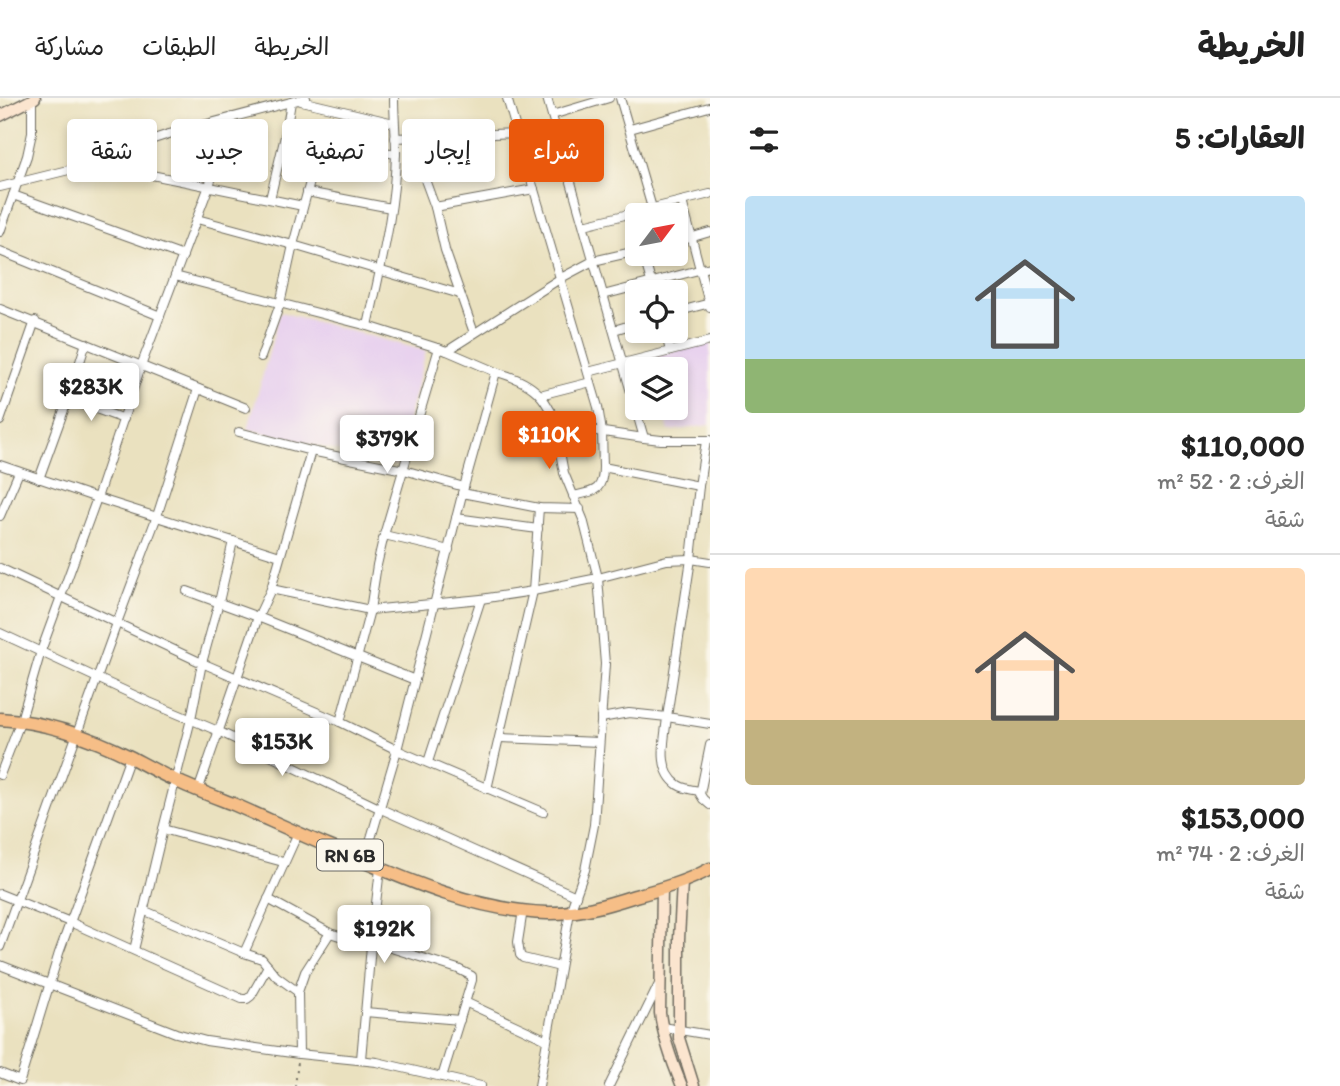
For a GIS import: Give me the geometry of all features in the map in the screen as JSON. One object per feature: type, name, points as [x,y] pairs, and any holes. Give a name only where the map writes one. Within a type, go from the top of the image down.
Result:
[{"type":"main road","name":"RN 6B","points":[[0,719],[21,720],[78,734],[198,791],[380,869],[423,887],[474,903],[548,913],[570,912],[662,889],[710,869]]},
{"type":"street","points":[[0,116],[33,98]]},
{"type":"street","points":[[0,232],[27,156],[32,133],[33,98]]},
{"type":"street","points":[[368,326],[391,208],[396,154],[394,98]]},
{"type":"street","points":[[507,98],[513,119]]},
{"type":"street","points":[[547,98],[645,438]]},
{"type":"street","points":[[552,115],[609,98]]},
{"type":"street","points":[[620,98],[651,203]]},
{"type":"street","points":[[157,138],[298,100],[394,122]]},
{"type":"street","points":[[291,119],[298,100]]},
{"type":"street","points":[[631,129],[708,105]]},
{"type":"street","points":[[0,775],[141,366],[197,219],[232,117]]},
{"type":"street","points":[[395,138],[402,138]]},
{"type":"street","points":[[270,200],[282,149]]},
{"type":"street","points":[[388,153],[396,154]]},
{"type":"street","points":[[0,187],[67,171]]},
{"type":"street","points":[[157,175],[303,206]]},
{"type":"street","points":[[261,358],[280,304],[310,182]]},
{"type":"street","points":[[427,182],[445,250],[474,333]]},
{"type":"street","points":[[532,182],[600,419],[602,481],[594,491],[573,496]]},
{"type":"street","points":[[435,207],[534,190]]},
{"type":"street","points":[[307,192],[391,208]]},
{"type":"street","points":[[673,203],[710,194]]},
{"type":"street","points":[[13,195],[183,256]]},
{"type":"street","points":[[682,201],[710,304],[688,309]]},
{"type":"street","points":[[584,225],[625,215]]},
{"type":"street","points":[[197,219],[460,294]]},
{"type":"street","points":[[688,238],[710,232]]},
{"type":"street","points":[[0,251],[160,316]]},
{"type":"street","points":[[340,722],[370,610],[384,535],[443,349],[593,261],[625,254]]},
{"type":"street","points":[[659,280],[710,267]]},
{"type":"street","points":[[175,276],[368,326],[443,349],[519,380],[540,395],[557,421],[566,427],[662,440],[708,441],[699,486],[663,755],[671,778],[680,786],[700,791]]},
{"type":"street","points":[[604,295],[625,289]]},
{"type":"street","points":[[0,309],[246,408]]},
{"type":"street","points":[[0,421],[34,321]]},
{"type":"street","points":[[614,330],[625,327]]},
{"type":"street","points":[[588,372],[710,341]]},
{"type":"street","points":[[39,479],[86,343]]},
{"type":"street","points":[[668,343],[670,351]]},
{"type":"street","points":[[365,862],[496,372]]},
{"type":"street","points":[[540,395],[591,382]]},
{"type":"street","points":[[0,947],[157,516],[198,389]]},
{"type":"street","points":[[68,399],[124,419]]},
{"type":"street","points":[[539,1086],[570,912],[585,870],[594,825],[605,664],[598,578],[588,533],[562,463],[557,421]]},
{"type":"street","points":[[239,432],[311,451],[404,470],[463,490],[539,508],[580,509]]},
{"type":"street","points":[[198,791],[258,617],[271,589],[311,451]]},
{"type":"street","points":[[0,465],[280,556]]},
{"type":"street","points":[[603,467],[699,486]]},
{"type":"street","points":[[0,516],[19,472]]},
{"type":"street","points":[[486,789],[533,591],[539,508]]},
{"type":"street","points":[[456,518],[538,529]]},
{"type":"street","points":[[384,535],[449,550]]},
{"type":"street","points":[[134,950],[233,541]]},
{"type":"street","points":[[271,589],[370,610],[533,591],[655,563],[691,559],[710,562]]},
{"type":"street","points":[[0,568],[202,663],[542,812]]},
{"type":"street","points":[[187,591],[415,680]]},
{"type":"street","points":[[428,762],[481,599]]},
{"type":"street","points":[[0,633],[576,896]]},
{"type":"street","points":[[601,718],[629,713],[710,724]]},
{"type":"street","points":[[500,738],[599,743]]},
{"type":"street","points":[[710,745],[700,791],[701,797],[710,805]]},
{"type":"street","points":[[0,1073],[20,1082],[59,953],[130,757]]},
{"type":"street","points":[[163,829],[284,862]]},
{"type":"street","points":[[244,953],[298,833]]},
{"type":"street","points":[[361,1059],[380,869]]},
{"type":"street","points":[[682,882],[678,1029],[688,1085]]},
{"type":"street","points":[[662,889],[662,1027],[672,1062],[688,1085]]},
{"type":"street","points":[[0,894],[71,922],[244,999],[251,996],[268,967]]},
{"type":"street","points":[[268,899],[330,933],[468,973],[472,980],[442,1077]]},
{"type":"street","points":[[143,910],[262,959],[282,981],[298,992]]},
{"type":"street","points":[[523,910],[518,942],[520,955],[560,967]]},
{"type":"street","points":[[299,1054],[298,992],[305,972],[330,933]]},
{"type":"street","points":[[661,939],[679,939]]},
{"type":"street","points":[[0,965],[176,1033],[206,1041],[299,1054],[361,1059],[481,1086]]},
{"type":"street","points":[[609,1086],[660,981]]},
{"type":"street","points":[[466,1002],[547,1040]]},
{"type":"street","points":[[365,1012],[460,1020]]},
{"type":"street","points":[[662,1027],[710,1035]]},
{"type":"path","points":[[295,1086],[299,1054]]},
{"type":"shaded area","points":[[280,312],[426,351],[396,465],[248,429]]},
{"type":"shaded area","points":[[710,341],[710,425],[669,431],[666,420],[688,420],[688,357],[649,356]]}]
